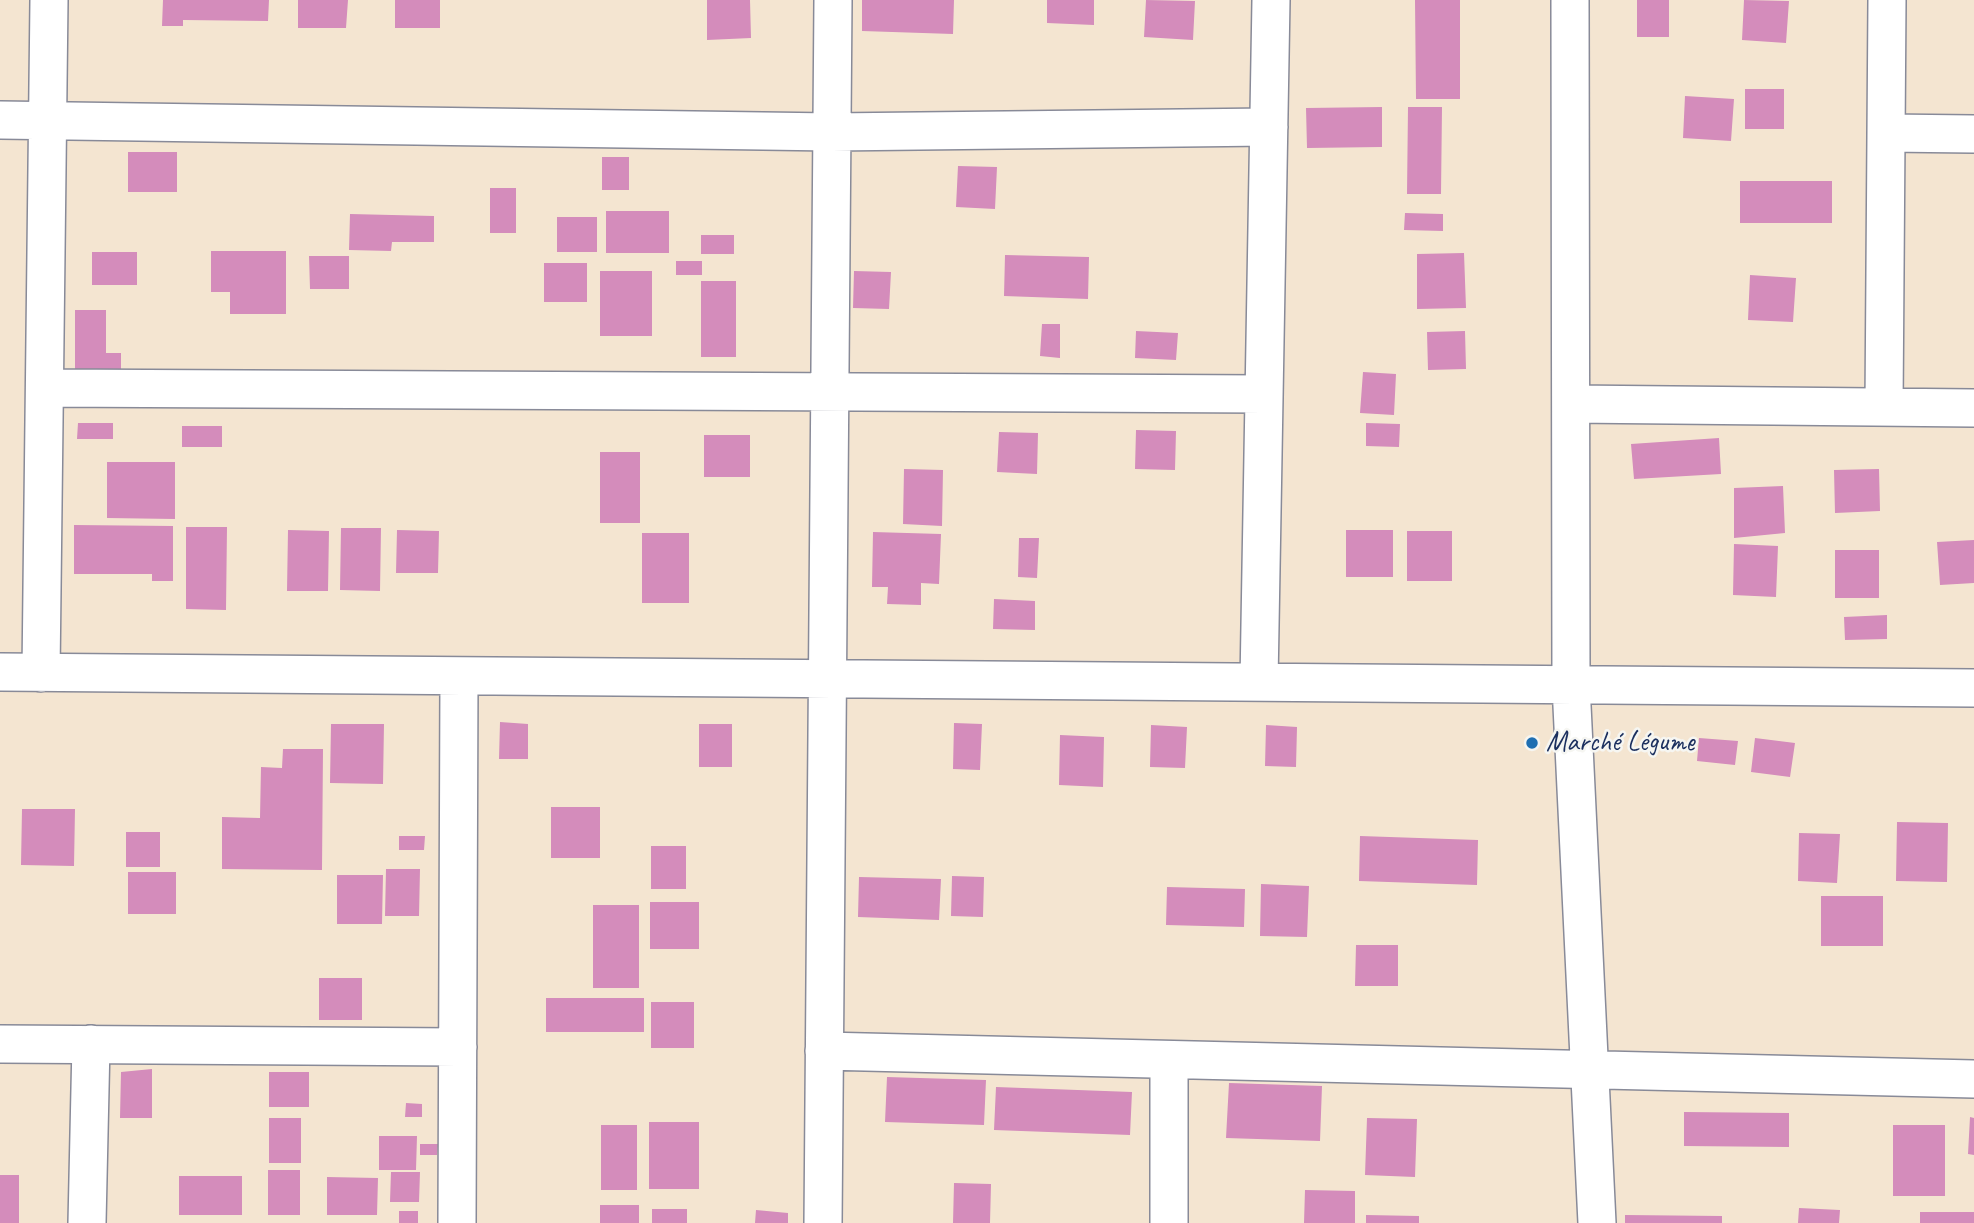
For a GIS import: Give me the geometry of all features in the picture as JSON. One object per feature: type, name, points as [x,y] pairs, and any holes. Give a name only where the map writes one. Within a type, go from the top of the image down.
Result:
[{"type":"street","points":[[41,673],[50,0]]},
{"type":"street","points":[[823,1223],[833,0]]},
{"type":"street","points":[[1259,682],[1271,0]]},
{"type":"street","points":[[1570,0],[1571,685],[1597,1223]]},
{"type":"street","points":[[1884,407],[1887,0]]},
{"type":"street","points":[[0,120],[832,132],[1269,127]]},
{"type":"street","points":[[1886,133],[1974,134]]},
{"type":"street","points":[[45,388],[1264,394]]},
{"type":"street","points":[[1570,404],[1974,408]]},
{"type":"street","points":[[0,672],[1974,688]]},
{"type":"street","points":[[457,1223],[459,676]]},
{"type":"street","points":[[0,1044],[458,1047]]},
{"type":"street","points":[[87,1223],[91,1044]]},
{"type":"street","points":[[824,1051],[1974,1079]]},
{"type":"street","points":[[1168,1223],[1169,1060]]},
{"type":"building","points":[[163,0],[269,0],[268,21],[183,20],[183,26],[162,26]]},
{"type":"building","points":[[298,0],[348,0],[346,28],[298,28]]},
{"type":"building","points":[[395,0],[440,0],[440,28],[395,28]]},
{"type":"building","points":[[707,0],[750,0],[751,38],[707,40]]},
{"type":"building","points":[[862,0],[954,0],[953,34],[862,31]]},
{"type":"building","points":[[1047,0],[1094,0],[1094,25],[1047,23]]},
{"type":"building","points":[[1146,0],[1195,1],[1193,40],[1144,37]]},
{"type":"building","points":[[1415,0],[1460,0],[1460,99],[1416,99]]},
{"type":"building","points":[[1637,0],[1669,0],[1669,37],[1637,37]]},
{"type":"building","points":[[1744,0],[1789,1],[1786,43],[1742,40]]},
{"type":"building","points":[[1745,89],[1784,89],[1784,129],[1745,129]]},
{"type":"building","points":[[1685,96],[1734,99],[1731,141],[1683,138]]},
{"type":"building","points":[[1382,107],[1382,147],[1307,148],[1306,108]]},
{"type":"building","points":[[1408,107],[1442,107],[1441,194],[1407,194]]},
{"type":"building","points":[[128,152],[177,152],[177,192],[128,192]]},
{"type":"building","points":[[602,157],[629,157],[629,190],[602,190]]},
{"type":"building","points":[[958,166],[997,167],[995,209],[956,207]]},
{"type":"building","points":[[1740,181],[1832,181],[1832,223],[1740,223]]},
{"type":"building","points":[[490,188],[516,188],[516,233],[490,233]]},
{"type":"building","points":[[606,211],[669,211],[669,253],[606,253]]},
{"type":"building","points":[[1405,213],[1443,214],[1443,231],[1404,230]]},
{"type":"building","points":[[350,214],[434,216],[434,242],[392,242],[391,251],[349,250]]},
{"type":"building","points":[[557,217],[597,217],[597,252],[557,252]]},
{"type":"building","points":[[701,235],[734,235],[734,254],[701,254]]},
{"type":"building","points":[[211,251],[286,251],[286,314],[230,314],[230,292],[211,292]]},
{"type":"building","points":[[92,252],[137,252],[137,285],[92,285]]},
{"type":"building","points":[[1464,253],[1466,308],[1417,309],[1417,254]]},
{"type":"building","points":[[1005,255],[1089,257],[1088,299],[1004,296]]},
{"type":"building","points":[[309,256],[349,256],[349,289],[310,289]]},
{"type":"building","points":[[676,261],[702,261],[702,275],[676,275]]},
{"type":"building","points":[[544,263],[587,263],[587,302],[544,302]]},
{"type":"building","points":[[600,271],[652,271],[652,336],[600,336]]},
{"type":"building","points":[[854,271],[891,272],[889,309],[853,308]]},
{"type":"building","points":[[1750,275],[1796,278],[1793,322],[1748,320]]},
{"type":"building","points":[[701,281],[736,281],[736,357],[701,357]]},
{"type":"building","points":[[75,310],[106,310],[106,353],[121,353],[121,376],[75,376]]},
{"type":"building","points":[[1042,324],[1060,324],[1060,358],[1040,356]]},
{"type":"building","points":[[1136,331],[1178,333],[1176,360],[1135,358]]},
{"type":"building","points":[[1465,331],[1466,369],[1428,370],[1427,332]]},
{"type":"building","points":[[1363,372],[1396,374],[1394,415],[1360,413]]},
{"type":"building","points":[[78,423],[113,423],[113,439],[77,439]]},
{"type":"building","points":[[1366,423],[1400,424],[1399,447],[1366,446]]},
{"type":"building","points":[[182,426],[222,426],[222,447],[182,447]]},
{"type":"building","points":[[1136,430],[1176,431],[1175,470],[1135,469]]},
{"type":"building","points":[[999,432],[1038,433],[1037,474],[997,472]]},
{"type":"building","points":[[704,435],[750,435],[750,477],[704,477]]},
{"type":"building","points":[[1719,438],[1721,474],[1634,479],[1631,444]]},
{"type":"building","points":[[600,452],[640,452],[640,523],[600,523]]},
{"type":"building","points":[[107,462],[175,462],[175,519],[107,518]]},
{"type":"building","points":[[904,469],[943,470],[942,526],[903,524]]},
{"type":"building","points":[[1879,469],[1880,511],[1835,513],[1834,470]]},
{"type":"building","points":[[1783,486],[1785,533],[1734,538],[1734,488]]},
{"type":"building","points":[[74,525],[173,526],[173,581],[152,581],[152,574],[74,574]]},
{"type":"building","points":[[186,527],[227,527],[226,610],[186,609]]},
{"type":"building","points":[[341,528],[381,528],[380,591],[340,590]]},
{"type":"building","points":[[288,530],[329,531],[328,591],[287,591]]},
{"type":"building","points":[[397,530],[439,531],[438,573],[396,573]]},
{"type":"building","points":[[1346,530],[1393,530],[1393,577],[1346,577]]},
{"type":"building","points":[[1407,531],[1452,531],[1452,581],[1407,581]]},
{"type":"building","points":[[873,532],[941,534],[939,584],[921,583],[921,605],[887,604],[888,587],[872,587]]},
{"type":"building","points":[[642,533],[689,533],[689,603],[642,603]]},
{"type":"building","points":[[1019,538],[1039,538],[1037,578],[1018,577]]},
{"type":"building","points":[[1974,540],[1974,583],[1940,585],[1937,542]]},
{"type":"building","points":[[1734,544],[1778,546],[1776,597],[1733,595]]},
{"type":"building","points":[[1835,550],[1879,550],[1879,598],[1835,598]]},
{"type":"building","points":[[994,599],[1035,601],[1035,630],[993,629]]},
{"type":"building","points":[[1887,615],[1887,639],[1845,640],[1844,617]]},
{"type":"building","points":[[500,722],[528,724],[528,759],[499,759]]},
{"type":"building","points":[[954,723],[982,724],[980,770],[953,769]]},
{"type":"building","points":[[331,724],[384,724],[383,784],[330,783]]},
{"type":"building","points":[[699,724],[732,724],[732,767],[699,767]]},
{"type":"building","points":[[1151,725],[1187,727],[1185,768],[1150,767]]},
{"type":"building","points":[[1266,725],[1297,727],[1296,767],[1265,766]]},
{"type":"building","points":[[1060,735],[1104,737],[1103,787],[1059,785]]},
{"type":"building","points":[[1699,738],[1738,741],[1735,765],[1697,761]]},
{"type":"building","points":[[1755,738],[1795,743],[1790,777],[1751,772]]},
{"type":"building","points":[[283,749],[323,749],[322,870],[222,869],[222,817],[260,818],[261,767],[282,768]]},
{"type":"building","points":[[551,807],[600,807],[600,858],[551,858]]},
{"type":"building","points":[[22,809],[75,809],[74,866],[21,865]]},
{"type":"building","points":[[1897,822],[1948,823],[1947,882],[1896,881]]},
{"type":"building","points":[[126,832],[160,832],[160,867],[126,867]]},
{"type":"building","points":[[1799,833],[1840,834],[1837,883],[1798,881]]},
{"type":"building","points":[[399,836],[425,836],[424,850],[399,850]]},
{"type":"building","points":[[1360,836],[1478,840],[1477,885],[1359,881]]},
{"type":"building","points":[[651,846],[686,846],[686,889],[651,889]]},
{"type":"building","points":[[386,869],[420,869],[419,916],[385,916]]},
{"type":"building","points":[[128,872],[176,872],[176,914],[128,914]]},
{"type":"building","points":[[337,875],[383,875],[382,924],[337,924]]},
{"type":"building","points":[[952,876],[984,877],[983,917],[951,916]]},
{"type":"building","points":[[859,877],[941,879],[939,920],[858,917]]},
{"type":"building","points":[[1261,884],[1309,886],[1307,937],[1260,936]]},
{"type":"building","points":[[1167,887],[1245,889],[1244,927],[1166,925]]},
{"type":"building","points":[[1821,896],[1883,896],[1883,946],[1821,946]]},
{"type":"building","points":[[650,902],[699,902],[699,949],[650,949]]},
{"type":"building","points":[[593,905],[639,905],[639,988],[593,988]]},
{"type":"building","points":[[1356,945],[1398,945],[1398,986],[1355,986]]},
{"type":"building","points":[[319,978],[362,978],[362,1020],[319,1020]]},
{"type":"building","points":[[546,998],[644,998],[644,1032],[546,1032]]},
{"type":"building","points":[[651,1002],[694,1002],[694,1048],[651,1048]]},
{"type":"building","points":[[152,1069],[152,1118],[120,1118],[121,1072]]},
{"type":"building","points":[[269,1072],[309,1072],[309,1107],[269,1107]]},
{"type":"building","points":[[887,1077],[986,1080],[984,1125],[885,1122]]},
{"type":"building","points":[[1229,1083],[1322,1086],[1320,1141],[1226,1138]]},
{"type":"building","points":[[996,1087],[1132,1092],[1130,1135],[994,1130]]},
{"type":"building","points":[[406,1103],[422,1104],[422,1117],[405,1117]]},
{"type":"building","points":[[1684,1112],[1789,1113],[1789,1147],[1684,1146]]},
{"type":"building","points":[[1970,1117],[1974,1118],[1974,1155],[1968,1154]]},
{"type":"building","points":[[269,1118],[301,1118],[301,1163],[269,1163]]},
{"type":"building","points":[[1367,1118],[1417,1119],[1415,1177],[1365,1175]]},
{"type":"building","points":[[649,1122],[699,1122],[699,1189],[649,1189]]},
{"type":"building","points":[[601,1125],[637,1125],[637,1190],[601,1190]]},
{"type":"building","points":[[1893,1125],[1945,1125],[1945,1196],[1893,1196]]},
{"type":"building","points":[[379,1136],[417,1136],[416,1170],[379,1170]]},
{"type":"building","points":[[420,1144],[438,1144],[437,1155],[420,1155]]},
{"type":"building","points":[[268,1170],[300,1170],[300,1215],[268,1215]]},
{"type":"building","points":[[391,1172],[420,1172],[419,1202],[390,1202]]},
{"type":"building","points":[[0,1175],[19,1175],[19,1223],[0,1223]]},
{"type":"building","points":[[179,1176],[242,1176],[242,1215],[179,1215]]},
{"type":"building","points":[[327,1177],[378,1178],[377,1215],[327,1215]]},
{"type":"building","points":[[954,1183],[991,1184],[990,1223],[953,1223]]},
{"type":"building","points":[[1305,1190],[1355,1191],[1355,1223],[1304,1223]]},
{"type":"building","points":[[600,1205],[639,1205],[639,1223],[600,1223]]},
{"type":"building","points":[[1799,1208],[1840,1210],[1839,1223],[1798,1223]]},
{"type":"building","points":[[652,1209],[687,1209],[687,1223],[652,1223]]},
{"type":"building","points":[[756,1210],[788,1213],[788,1223],[755,1223]]},
{"type":"building","points":[[399,1211],[418,1211],[418,1223],[399,1223]]},
{"type":"building","points":[[1920,1212],[1974,1212],[1974,1223],[1920,1223]]},
{"type":"building","points":[[1366,1215],[1419,1216],[1419,1223],[1366,1223]]},
{"type":"building","points":[[1625,1215],[1722,1216],[1722,1223],[1625,1223]]},
{"type":"place","name":"Marché Légume","points":[[1532,743]]}]
